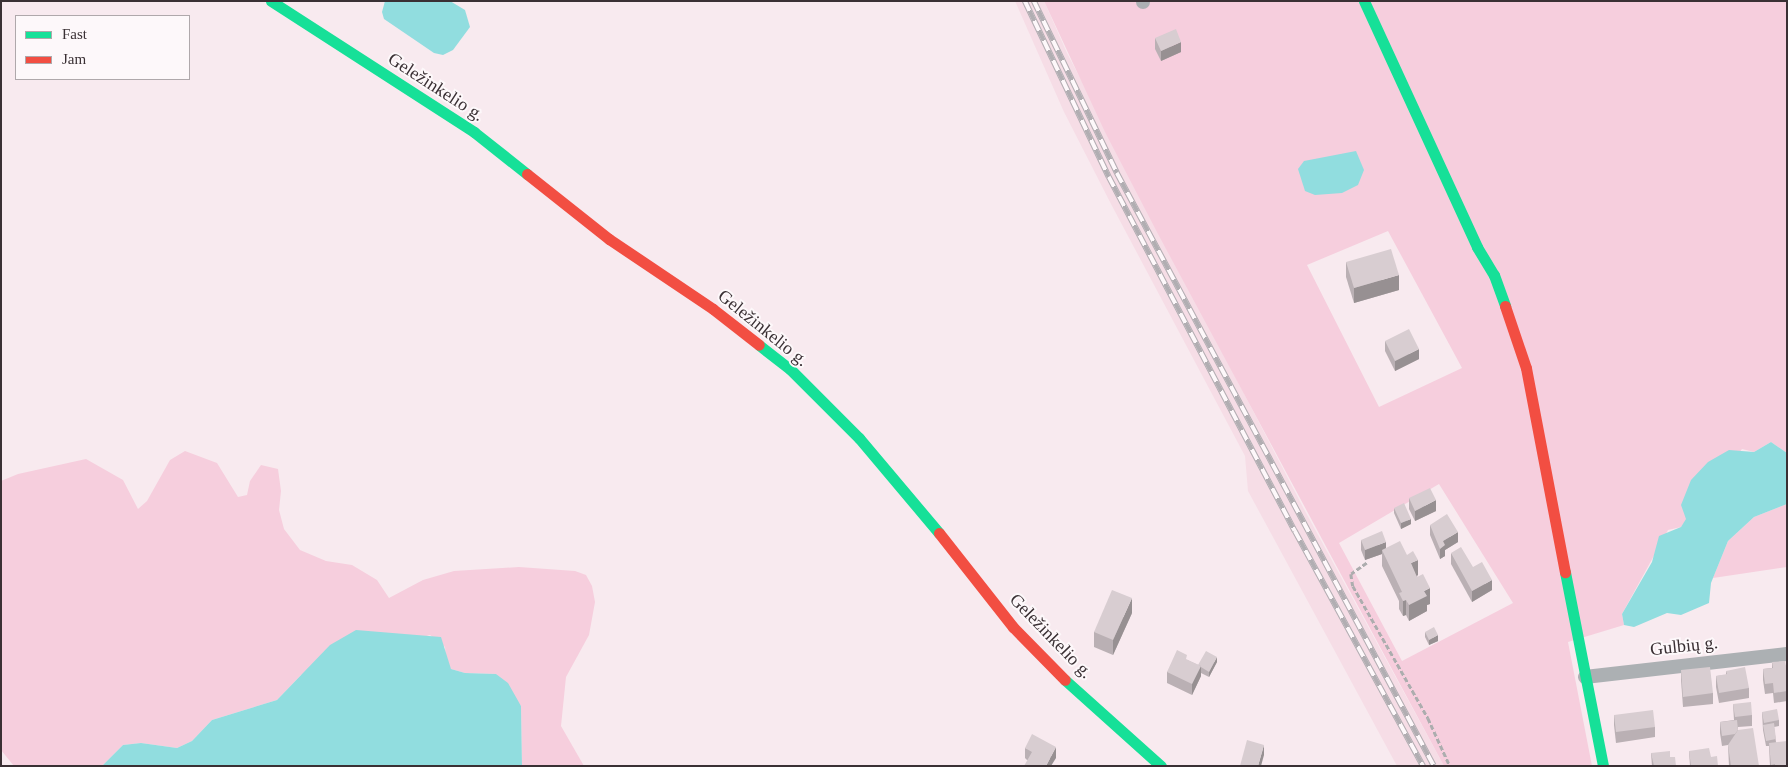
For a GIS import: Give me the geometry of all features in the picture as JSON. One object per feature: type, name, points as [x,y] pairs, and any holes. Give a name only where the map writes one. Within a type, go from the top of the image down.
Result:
[{"type":"street","name":"Geležinkelio g.","points":[[271,1],[474,132],[609,239],[712,309],[783,363],[859,438],[967,566],[1013,627],[1048,664],[1161,766]]},
{"type":"street","points":[[1364,1],[1478,247],[1494,275],[1526,368],[1603,766]]},
{"type":"street","name":"Gulbių g.","points":[[1585,678],[1787,654]]},
{"type":"path","points":[[1367,563],[1351,574],[1353,586],[1428,718],[1450,766]]},
{"type":"shaded area","points":[[1015,1],[1044,1],[1067,53],[1305,511],[1444,766],[1397,766],[1248,491],[1245,456],[1064,112]]},
{"type":"shaded area","points":[[1044,1],[1787,1],[1787,453],[1771,442],[1754,452],[1742,449],[1681,527],[1668,530],[1622,614],[1624,625],[1568,642],[1592,766],[1444,766],[1105,132]],"holes":[[[1388,231],[1462,368],[1379,407],[1307,265]],[[1439,484],[1513,603],[1402,661],[1339,543]]]},
{"type":"shaded area","points":[[185,451],[217,463],[238,497],[247,495],[250,481],[261,465],[278,469],[281,491],[279,510],[284,529],[300,550],[326,561],[352,565],[377,580],[389,598],[423,580],[454,571],[519,567],[575,571],[586,575],[592,586],[595,602],[589,635],[566,677],[561,726],[584,766],[522,766],[521,706],[496,674],[465,673],[451,669],[446,662],[445,647],[430,635],[301,675],[277,700],[212,720],[192,741],[177,748],[141,743],[123,745],[102,766],[14,766],[1,750],[1,481],[18,474],[86,459],[123,480],[138,509],[147,501],[170,460]]},
{"type":"shaded area","points":[[1787,504],[1787,567],[1713,578],[1728,541],[1754,517]]},
{"type":"water","points":[[385,1],[450,1],[465,10],[470,27],[453,50],[443,55],[434,53],[384,19],[382,12]]},
{"type":"water","points":[[1356,151],[1364,170],[1358,185],[1342,193],[1315,195],[1305,191],[1298,169],[1304,161]]},
{"type":"water","points":[[1771,442],[1787,453],[1787,504],[1754,517],[1728,541],[1711,583],[1709,603],[1681,615],[1667,613],[1634,627],[1624,625],[1622,614],[1652,562],[1659,536],[1681,527],[1686,519],[1681,505],[1691,480],[1708,462],[1729,450],[1754,452]]},
{"type":"water","points":[[356,630],[441,637],[451,669],[465,673],[496,674],[508,683],[521,706],[522,766],[102,766],[123,745],[141,743],[177,748],[192,741],[212,720],[277,700],[330,645]]},
{"type":"building","points":[[1176,29],[1181,42],[1161,51],[1155,38]]},
{"type":"building","points":[[1391,249],[1399,275],[1354,288],[1346,262]]},
{"type":"building","points":[[1409,329],[1419,349],[1395,361],[1385,341]]},
{"type":"building","points":[[1430,488],[1436,500],[1415,511],[1409,498]]},
{"type":"building","points":[[1404,503],[1411,519],[1401,523],[1394,508]]},
{"type":"building","points":[[1447,514],[1458,532],[1443,541],[1445,545],[1440,549],[1430,525]]},
{"type":"building","points":[[1382,531],[1386,542],[1365,550],[1361,540]]},
{"type":"building","points":[[1400,541],[1407,555],[1413,551],[1418,560],[1411,563],[1417,577],[1423,574],[1430,588],[1424,591],[1427,596],[1409,605],[1406,600],[1403,601],[1399,593],[1402,592],[1382,550]]},
{"type":"building","points":[[1461,547],[1473,567],[1482,562],[1492,580],[1472,591],[1451,553]]},
{"type":"building","points":[[1112,590],[1132,598],[1113,640],[1094,632]]},
{"type":"building","points":[[1434,627],[1438,635],[1429,640],[1425,632]]},
{"type":"building","points":[[1177,650],[1187,655],[1186,659],[1201,666],[1192,684],[1167,672]]},
{"type":"building","points":[[1206,651],[1217,657],[1209,672],[1198,665]]},
{"type":"building","points":[[1785,661],[1787,666],[1787,691],[1774,693],[1773,683],[1765,684],[1763,669],[1773,668],[1772,662]]},
{"type":"building","points":[[1710,667],[1713,693],[1683,697],[1681,670]]},
{"type":"building","points":[[1745,667],[1749,688],[1719,693],[1716,676],[1727,674],[1726,671]]},
{"type":"building","points":[[1751,702],[1752,715],[1735,717],[1733,704]]},
{"type":"building","points":[[1777,709],[1779,720],[1764,723],[1762,712]]},
{"type":"building","points":[[1653,710],[1655,727],[1616,732],[1614,715]]},
{"type":"building","points":[[1737,720],[1738,730],[1735,734],[1722,736],[1720,722]]},
{"type":"building","points":[[1774,723],[1776,739],[1766,741],[1763,725]]},
{"type":"building","points":[[1753,728],[1759,766],[1731,766],[1728,745],[1738,730]]},
{"type":"building","points":[[1032,734],[1056,747],[1046,766],[1024,766],[1032,752],[1025,748]]},
{"type":"building","points":[[1247,740],[1264,745],[1258,766],[1240,766]]},
{"type":"building","points":[[1787,741],[1787,766],[1771,765],[1769,743]]},
{"type":"building","points":[[1709,748],[1711,757],[1717,756],[1718,766],[1691,766],[1689,751]]},
{"type":"building","points":[[1670,751],[1670,757],[1675,757],[1676,766],[1654,766],[1651,753]]},
{"type":"railway","points":[[1025,1],[1109,177],[1295,531],[1423,766]]},
{"type":"railway","points":[[1034,1],[1117,173],[1434,766]]},
{"type":"traffic: fast","points":[[271,1],[474,132],[527,174]]},
{"type":"traffic: fast","points":[[1364,1],[1477,247],[1494,275],[1505,306]]},
{"type":"traffic: fast","points":[[759,345],[790,369],[859,438],[939,533]]},
{"type":"traffic: fast","points":[[1565,572],[1603,766]]},
{"type":"traffic: fast","points":[[1065,680],[1161,766]]},
{"type":"traffic: jam","points":[[527,174],[609,239],[713,309],[759,345]]},
{"type":"traffic: jam","points":[[1505,306],[1526,368],[1565,572]]},
{"type":"traffic: jam","points":[[939,533],[1013,627],[1065,680]]}]
